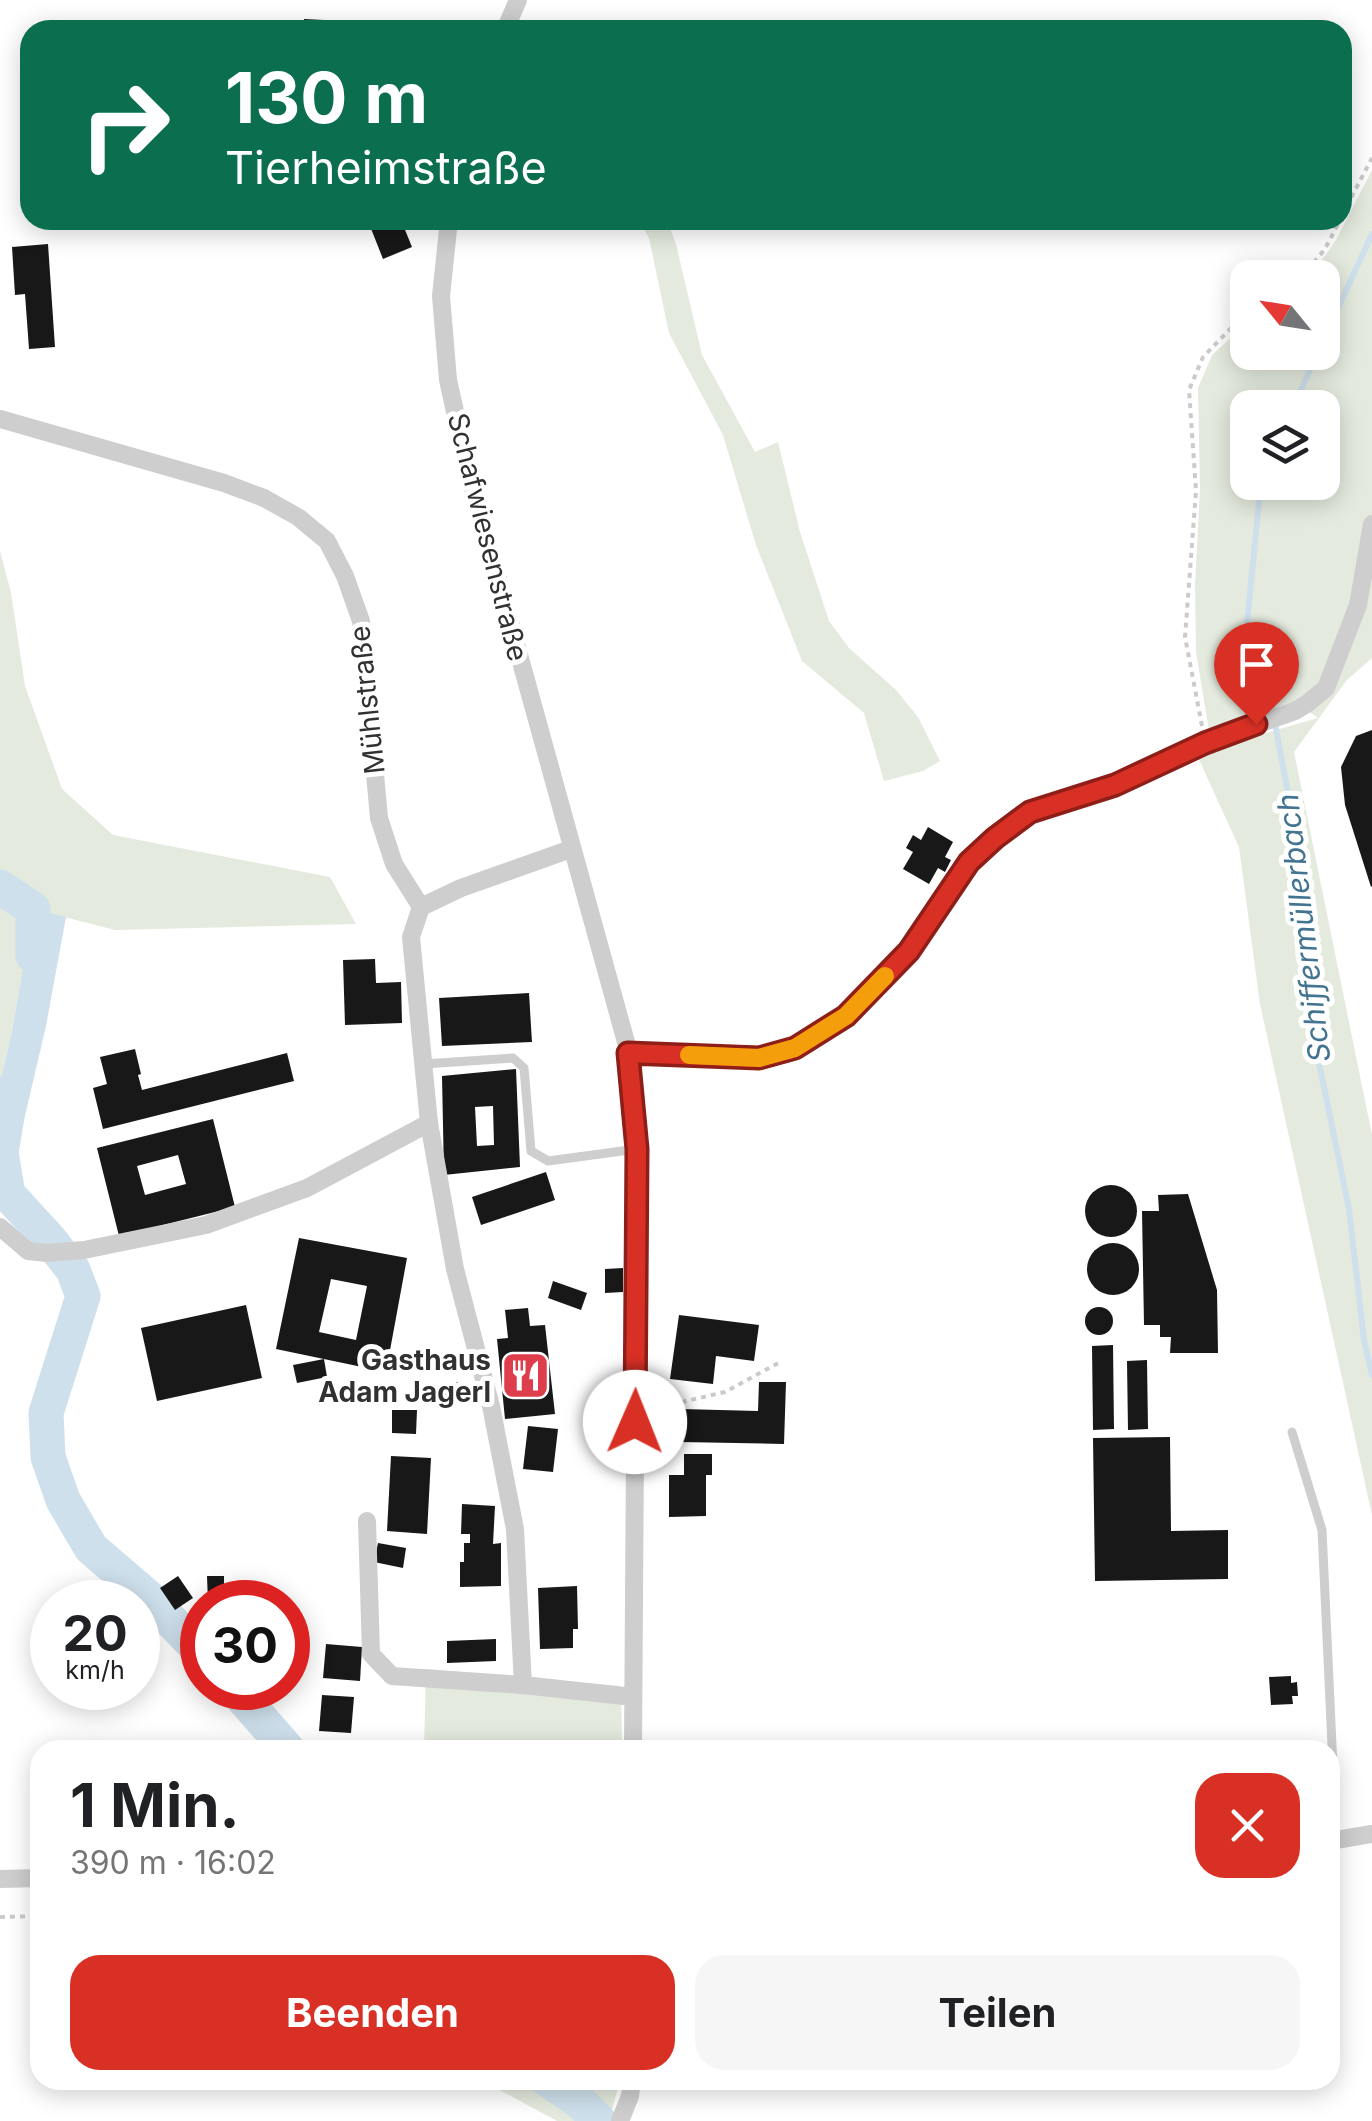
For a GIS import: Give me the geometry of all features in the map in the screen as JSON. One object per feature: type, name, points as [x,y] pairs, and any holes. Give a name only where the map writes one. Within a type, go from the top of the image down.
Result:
[{"type":"street","name":"Schafwiesenstraße","points":[[448,230],[441,296],[448,380],[468,470],[628,1053],[637,1149],[633,1740]]},
{"type":"street","name":"Mühlstraße","points":[[0,419],[264,498],[298,517],[327,541],[361,621],[379,818],[394,864],[421,907]]},
{"type":"street","points":[[628,1053],[759,1058],[795,1048],[846,1016],[909,951],[969,862],[1030,812],[1115,785],[1205,743],[1308,703],[1326,688],[1358,604],[1372,524]]},
{"type":"street","points":[[523,1685],[515,1528],[490,1406],[454,1270],[429,1123],[410,937],[421,907],[461,888],[571,849]]},
{"type":"street","points":[[0,1227],[28,1250],[46,1253],[84,1250],[206,1225],[307,1188],[429,1123]]},
{"type":"street","points":[[367,1521],[371,1654],[392,1676],[633,1697]]},
{"type":"street","points":[[1340,1839],[1372,1834]]},
{"type":"street","points":[[0,1879],[30,1878]]},
{"type":"street","points":[[621,2118],[631,2090]]},
{"type":"lane","points":[[423,1064],[513,1058],[524,1068],[532,1151],[548,1161],[637,1149]]},
{"type":"lane","points":[[1292,1432],[1322,1530],[1332,1740]]},
{"type":"path","points":[[1352,197],[1372,158]]},
{"type":"path","points":[[1316,260],[1335,230]]},
{"type":"path","points":[[1205,743],[1185,636],[1196,491],[1189,390],[1204,357],[1230,329]]},
{"type":"path","points":[[635,1422],[682,1402],[725,1392],[782,1360]]},
{"type":"path","points":[[0,1917],[30,1916]]},
{"type":"shaded area","points":[[1372,170],[1372,658],[1347,680],[1294,752],[1372,1135],[1372,1515],[1260,1004],[1239,847],[1196,753],[1318,718],[1299,705],[1210,737],[1196,652],[1195,585],[1200,488],[1198,388],[1212,355],[1230,339],[1230,370],[1340,370],[1340,260],[1322,260],[1341,230],[1352,230],[1352,209]]},
{"type":"shaded area","points":[[645,230],[671,230],[702,355],[755,452],[778,442],[800,532],[829,621],[849,648],[896,690],[918,717],[940,761],[923,771],[884,781],[864,713],[802,661],[756,545],[723,435],[669,333]]},
{"type":"shaded area","points":[[0,551],[11,593],[25,686],[62,789],[113,835],[330,877],[356,924],[115,930],[33,909],[0,1083]]},
{"type":"shaded area","points":[[426,1669],[621,1686],[622,1740],[424,1740]]},
{"type":"shaded area","points":[[500,2090],[617,2090],[609,2121],[557,2121]]},
{"type":"water","points":[[33,909],[66,917],[20,1137],[0,1134],[0,1083]]},
{"type":"building","points":[[372,230],[405,230],[412,247],[383,259]]},
{"type":"building","points":[[48,244],[55,347],[29,349],[25,294],[15,295],[12,247]]},
{"type":"building","points":[[1372,730],[1371,887],[1345,805],[1341,767],[1356,736]]},
{"type":"building","points":[[928,827],[953,842],[945,857],[951,860],[945,872],[938,868],[929,884],[903,869],[913,852],[906,848],[913,835],[921,840]]},
{"type":"building","points":[[375,959],[376,983],[401,982],[402,1023],[345,1025],[343,960]]},
{"type":"building","points":[[529,993],[532,1042],[442,1046],[439,998]]},
{"type":"building","points":[[135,1049],[142,1090],[287,1053],[294,1081],[103,1129],[93,1088],[107,1084],[100,1057]]},
{"type":"building","points":[[516,1069],[520,1167],[444,1175],[442,1076]],"holes":[[[493,1106],[494,1145],[477,1146],[475,1107]]]},
{"type":"building","points":[[213,1119],[235,1207],[119,1236],[97,1148]],"holes":[[[178,1155],[186,1184],[145,1195],[137,1166]]]},
{"type":"building","points":[[546,1172],[555,1200],[481,1225],[472,1197]]},
{"type":"building","points":[[1111,1185],[1130,1192],[1137,1211],[1130,1230],[1111,1237],[1092,1230],[1085,1211],[1092,1192]]},
{"type":"building","points":[[1188,1194],[1217,1290],[1218,1353],[1170,1353],[1171,1337],[1160,1337],[1160,1325],[1144,1325],[1142,1211],[1159,1211],[1158,1195]]},
{"type":"building","points":[[299,1238],[407,1258],[386,1372],[276,1349]],"holes":[[[331,1279],[367,1286],[356,1340],[319,1332]]]},
{"type":"building","points":[[1113,1243],[1132,1250],[1139,1269],[1132,1288],[1113,1295],[1094,1288],[1087,1269],[1094,1250]]},
{"type":"building","points":[[623,1268],[623,1292],[605,1293],[605,1269]]},
{"type":"building","points":[[553,1281],[587,1293],[581,1310],[548,1298]]},
{"type":"building","points":[[246,1305],[262,1378],[157,1401],[141,1328]]},
{"type":"building","points":[[1099,1307],[1109,1311],[1113,1321],[1109,1331],[1099,1335],[1089,1331],[1085,1321],[1089,1311]]},
{"type":"building","name":"Gasthaus Adam Jagerl","points":[[528,1308],[530,1326],[545,1325],[555,1414],[505,1419],[497,1339],[508,1338],[505,1310]]},
{"type":"building","points":[[679,1315],[759,1325],[754,1361],[716,1356],[713,1384],[670,1379]]},
{"type":"building","points":[[1113,1345],[1114,1429],[1093,1430],[1092,1346]]},
{"type":"building","points":[[324,1359],[327,1377],[297,1383],[293,1365]]},
{"type":"building","points":[[1147,1360],[1148,1429],[1128,1430],[1127,1361]]},
{"type":"building","points":[[440,1382],[467,1382],[467,1404],[439,1404],[440,1399],[426,1399],[425,1387],[440,1386]]},
{"type":"building","points":[[759,1382],[786,1382],[784,1444],[680,1442],[681,1409],[758,1411]]},
{"type":"building","points":[[392,1410],[417,1410],[416,1434],[392,1433]]},
{"type":"building","points":[[528,1426],[558,1429],[553,1472],[523,1469]]},
{"type":"building","points":[[1170,1437],[1171,1531],[1228,1530],[1228,1579],[1095,1581],[1093,1438]]},
{"type":"building","points":[[684,1454],[712,1454],[712,1475],[706,1475],[706,1516],[669,1517],[669,1475],[684,1475]]},
{"type":"building","points":[[391,1456],[431,1458],[427,1534],[387,1531]]},
{"type":"building","points":[[462,1504],[495,1506],[493,1544],[501,1543],[501,1586],[460,1587],[464,1543],[470,1543],[470,1534],[461,1534]]},
{"type":"building","points":[[378,1543],[406,1548],[403,1568],[374,1562]]},
{"type":"building","points":[[178,1576],[180,1607],[175,1610],[160,1588]]},
{"type":"building","points":[[207,1576],[224,1576],[224,1580],[207,1580]]},
{"type":"building","points":[[577,1586],[578,1629],[573,1629],[573,1648],[540,1649],[538,1588]]},
{"type":"building","points":[[496,1639],[496,1661],[447,1663],[447,1641]]},
{"type":"building","points":[[326,1644],[362,1647],[360,1681],[323,1678]]},
{"type":"building","points":[[1291,1676],[1291,1683],[1297,1682],[1298,1696],[1292,1696],[1293,1704],[1271,1705],[1269,1677]]},
{"type":"building","points":[[322,1695],[354,1697],[351,1733],[319,1731]]},
{"type":"waterway","name":"Schiffermüllerbach","points":[[1340,304],[1372,234]]},
{"type":"waterway","name":"Schiffermüllerbach","points":[[1301,390],[1310,370]]},
{"type":"waterway","name":"Schiffermüllerbach","points":[[1259,500],[1247,623],[1270,697],[1297,841],[1316,1048],[1349,1209],[1364,1340],[1372,1375]]},
{"type":"waterway","points":[[0,887],[33,909],[33,956]]},
{"type":"waterway","points":[[11,1091],[1,1153],[8,1194],[73,1270],[83,1296],[46,1413],[48,1457],[63,1500],[91,1548],[180,1630]]},
{"type":"waterway","points":[[253,1710],[279,1740]]},
{"type":"waterway","points":[[563,2090],[599,2121]]},
{"type":"slow traffic","points":[[689,1055],[759,1058],[795,1048],[846,1016],[885,976]]},
{"type":"place","name":"Gasthaus Adam Jagerl","points":[[526,1376]]},
{"type":"route","points":[[635,1422],[637,1149],[628,1053],[759,1058],[795,1048],[846,1016],[909,951],[969,862],[1030,812],[1115,785],[1256,724]]}]
